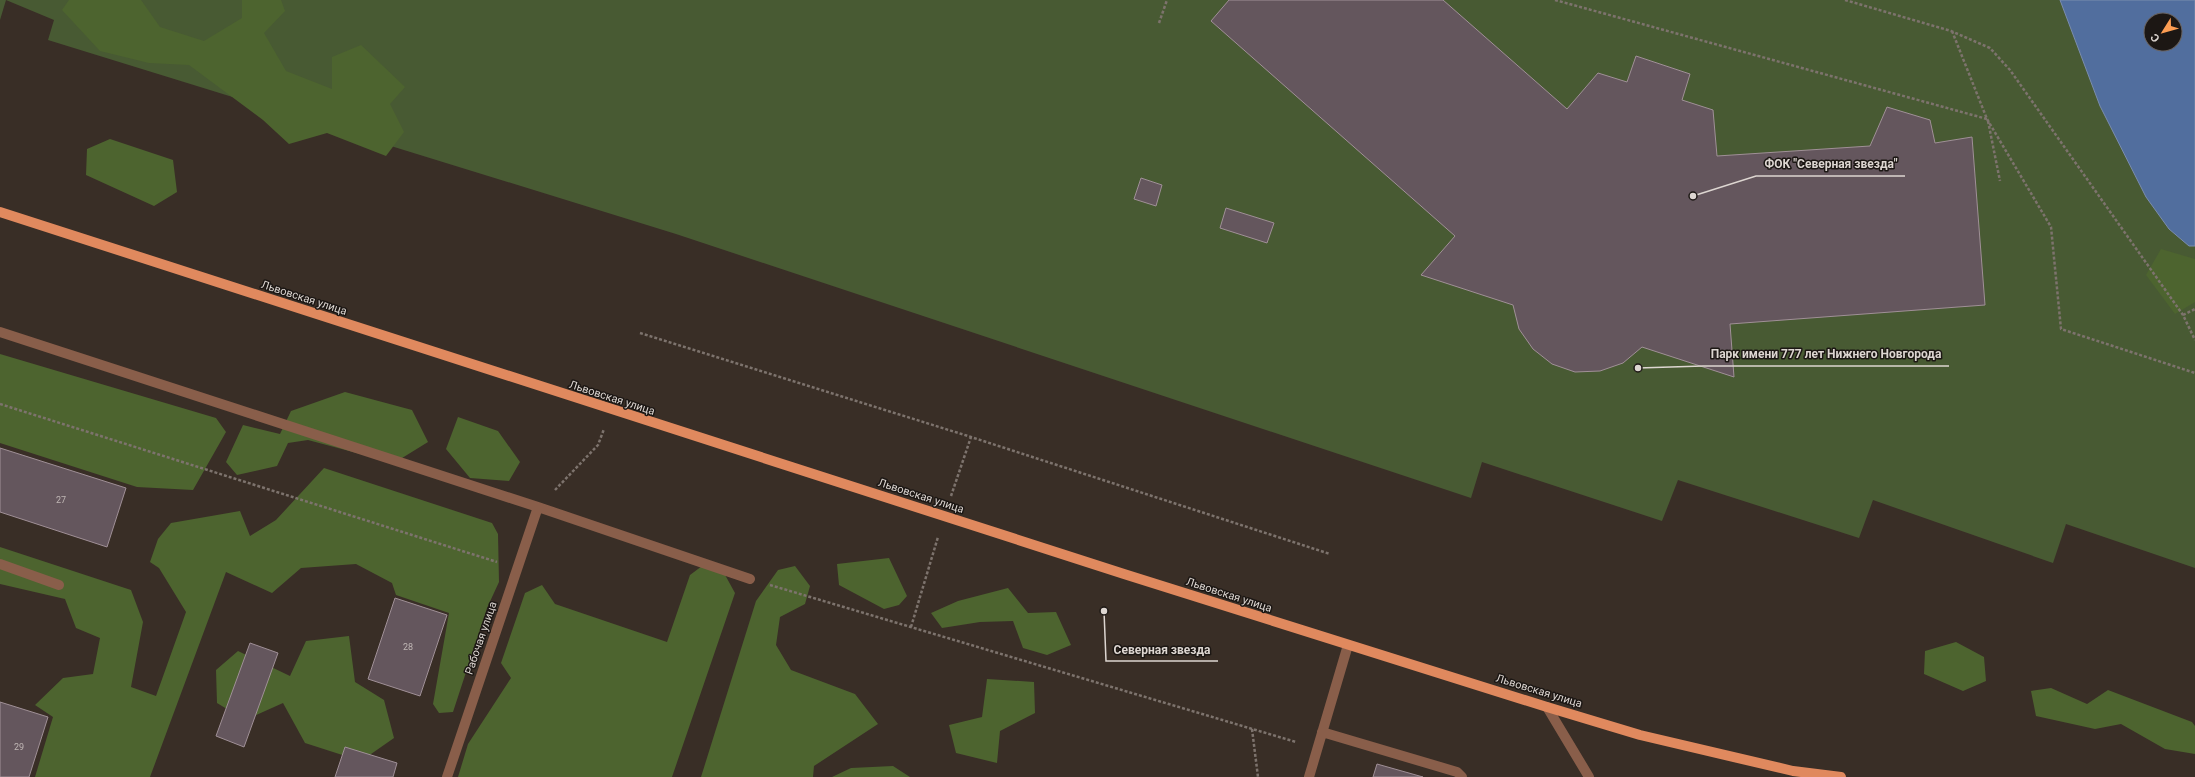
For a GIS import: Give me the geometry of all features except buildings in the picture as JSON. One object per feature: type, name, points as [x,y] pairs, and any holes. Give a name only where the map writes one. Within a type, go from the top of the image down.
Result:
[{"type":"main road","name":"Львовская улица","points":[[0,212],[611,410],[1547,707],[1640,735],[1791,774],[1841,777]]},
{"type":"street","points":[[0,332],[538,507],[750,579]]},
{"type":"street","name":"Рабочая улица","points":[[447,777],[538,507]]},
{"type":"street","points":[[0,564],[59,585]]},
{"type":"street","points":[[1309,777],[1348,645]]},
{"type":"street","points":[[1547,707],[1589,777]]},
{"type":"street","points":[[1322,732],[1457,772],[1462,777]]},
{"type":"path","points":[[1159,23],[1167,0]]},
{"type":"path","points":[[1555,0],[1987,119]]},
{"type":"path","points":[[1845,0],[1951,31],[1990,48],[2010,70],[2183,315],[2195,340]]},
{"type":"path","points":[[1951,31],[1987,119],[2051,228],[2061,329],[2195,374]]},
{"type":"path","points":[[1987,119],[2000,181]]},
{"type":"path","points":[[2183,315],[2195,309]]},
{"type":"path","points":[[640,333],[970,437],[1330,554]]},
{"type":"path","points":[[0,404],[517,569]]},
{"type":"path","points":[[538,507],[598,445],[611,410]]},
{"type":"path","points":[[750,579],[1317,749]]},
{"type":"path","points":[[1252,729],[1258,777]]},
{"type":"green space","points":[[0,0],[6,0],[0,20]]},
{"type":"green space","points":[[6,0],[2195,0],[2195,568],[2066,524],[2053,563],[1873,500],[1859,538],[1678,480],[1662,521],[1482,462],[1471,498],[676,234],[48,40],[54,20]]},
{"type":"green space","points":[[69,0],[141,0],[160,27],[204,41],[242,18],[242,0],[281,0],[285,11],[264,33],[286,71],[332,89],[332,57],[361,45],[405,87],[390,104],[404,132],[386,156],[327,133],[289,144],[263,120],[189,65],[149,63],[100,51],[62,10]]},
{"type":"green space","points":[[110,139],[173,160],[177,192],[154,206],[86,175],[87,149]]},
{"type":"green space","points":[[2161,249],[2195,259],[2195,302],[2175,314],[2146,275]]},
{"type":"green space","points":[[0,354],[216,418],[226,432],[193,490],[137,487],[0,443]]},
{"type":"green space","points":[[345,392],[412,410],[428,442],[394,463],[308,440],[288,443],[277,466],[237,475],[226,462],[243,425],[280,434],[291,411]]},
{"type":"green space","points":[[458,417],[498,431],[520,462],[509,481],[470,478],[446,449]]},
{"type":"green space","points":[[324,468],[492,523],[498,534],[499,582],[487,608],[453,712],[439,713],[433,704],[449,613],[396,595],[392,583],[356,564],[301,568],[272,593],[226,572],[150,777],[35,777],[53,717],[35,705],[63,678],[93,674],[100,638],[76,628],[65,599],[0,584],[0,547],[131,590],[143,622],[131,687],[156,696],[186,612],[159,568],[150,562],[158,539],[171,523],[240,511],[250,536],[276,520]]},
{"type":"green space","points":[[889,558],[907,596],[899,605],[884,609],[839,585],[837,564]]},
{"type":"green space","points":[[702,566],[724,573],[735,593],[672,777],[458,777],[468,744],[511,678],[501,663],[525,593],[542,585],[555,604],[667,642],[690,575]]},
{"type":"green space","points":[[795,566],[810,586],[805,604],[780,617],[776,645],[791,670],[855,694],[878,724],[814,766],[813,777],[701,777],[756,601],[778,570]]},
{"type":"green space","points":[[1008,588],[1028,613],[1056,612],[1071,645],[1047,655],[1023,648],[1013,621],[980,622],[942,628],[931,613],[958,601]]},
{"type":"green space","points":[[349,636],[355,682],[384,700],[394,738],[361,761],[305,743],[283,703],[245,720],[217,703],[216,670],[238,651],[290,676],[306,641]]},
{"type":"green space","points":[[1956,642],[1984,657],[1986,681],[1963,691],[1924,674],[1925,651]]},
{"type":"green space","points":[[987,679],[1034,682],[1035,713],[1000,731],[997,763],[956,753],[949,725],[982,717]]},
{"type":"green space","points":[[2051,688],[2087,704],[2108,690],[2192,722],[2195,726],[2195,754],[2165,749],[2121,724],[2095,729],[2036,716],[2031,691]]},
{"type":"green space","points":[[893,766],[910,777],[832,777],[851,768]]},
{"type":"water","points":[[2060,0],[2195,0],[2195,246],[2189,246],[2169,229],[2146,197],[2100,106]]},
{"type":"place","name":"ФОК \"Северная звезда\"","points":[[1693,196]]},
{"type":"place","name":"Парк имени 777 лет Нижнего Новгорода","points":[[1638,368]]},
{"type":"place","name":"Северная звезда","points":[[1104,611]]}]
